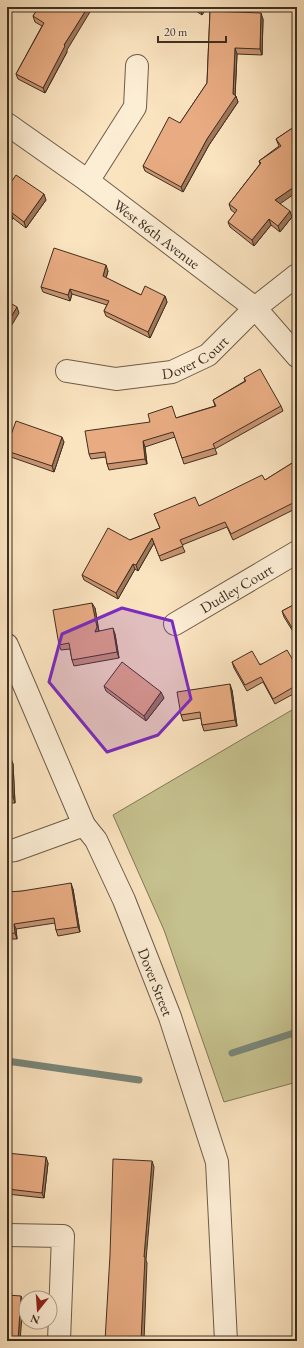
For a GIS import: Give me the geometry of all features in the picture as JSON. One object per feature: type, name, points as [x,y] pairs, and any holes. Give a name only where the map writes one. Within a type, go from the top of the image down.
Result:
[{"type":"street","points":[[88,181],[136,107],[137,66]]},
{"type":"street","name":"West 86th Avenue","points":[[7,124],[88,181],[255,308],[297,356]]},
{"type":"street","name":"Dover Court","points":[[67,371],[116,379],[172,372],[208,355],[255,308],[297,275]]},
{"type":"street","name":"Dudley Court","points":[[175,624],[297,552]]},
{"type":"street","name":"Dover Street","points":[[7,644],[84,825],[96,840],[127,907],[170,1017],[217,1162],[226,1341]]},
{"type":"street","points":[[7,851],[15,850],[84,825]]},
{"type":"street","points":[[7,1235],[63,1236],[59,1341]]},
{"type":"highlighted area","points":[[122,608],[172,621],[191,699],[158,735],[107,752],[49,682],[62,634]]},
{"type":"shaded area","points":[[297,707],[297,1082],[224,1102],[164,930],[113,815]]},
{"type":"building","points":[[39,7],[88,7],[64,45],[65,46],[43,88],[16,74],[44,23],[33,16]]},
{"type":"building","points":[[210,11],[261,13],[260,49],[235,48],[233,94],[236,96],[207,139],[181,187],[143,166],[169,117],[180,123],[207,83]]},
{"type":"building","points":[[294,127],[297,132],[297,185],[275,200],[290,211],[278,226],[269,219],[252,240],[228,222],[237,210],[229,204],[261,163],[259,161],[281,146],[276,139]]},
{"type":"building","points":[[16,175],[44,194],[24,222],[11,212],[7,218],[7,188]]},
{"type":"building","points":[[54,248],[106,265],[103,276],[141,295],[145,286],[165,296],[148,332],[104,311],[109,301],[70,289],[68,295],[41,287]]},
{"type":"building","points":[[7,301],[17,307],[7,324]]},
{"type":"building","points":[[260,369],[281,406],[213,444],[215,448],[182,458],[173,432],[143,441],[145,459],[107,464],[105,452],[89,454],[85,431],[150,422],[148,414],[172,406],[176,418],[216,406],[213,400],[246,381],[244,378]]},
{"type":"building","points":[[16,421],[62,437],[52,466],[7,451],[7,446]]},
{"type":"building","points":[[297,460],[297,501],[231,534],[225,522],[180,540],[183,546],[159,556],[152,538],[136,565],[133,564],[116,593],[82,575],[108,528],[130,540],[160,528],[154,514],[195,497],[199,506],[262,475],[265,480]]},
{"type":"building","points":[[92,603],[97,627],[95,632],[113,628],[117,652],[72,660],[69,643],[59,645],[53,610]]},
{"type":"building","points":[[297,603],[297,636],[282,611]]},
{"type":"building","points":[[287,650],[297,667],[297,685],[273,699],[261,677],[245,685],[232,662],[252,651],[260,665]]},
{"type":"building","points":[[122,662],[161,692],[144,716],[104,686]]},
{"type":"building","points":[[230,684],[235,720],[202,725],[200,712],[181,715],[177,692]]},
{"type":"building","points":[[7,759],[11,759],[13,797],[7,797]]},
{"type":"building","points":[[71,883],[78,927],[56,930],[54,918],[14,924],[15,933],[7,934],[7,892]]},
{"type":"building","points":[[7,1153],[46,1157],[42,1193],[7,1189]]},
{"type":"building","points":[[113,1159],[152,1161],[144,1257],[141,1341],[105,1341],[110,1255]]},
{"type":"building","points":[[7,1295],[18,1296],[18,1341],[7,1341]]},
{"type":"waterway","points":[[232,1053],[297,1032]]},
{"type":"waterway","points":[[7,1061],[139,1080]]}]
